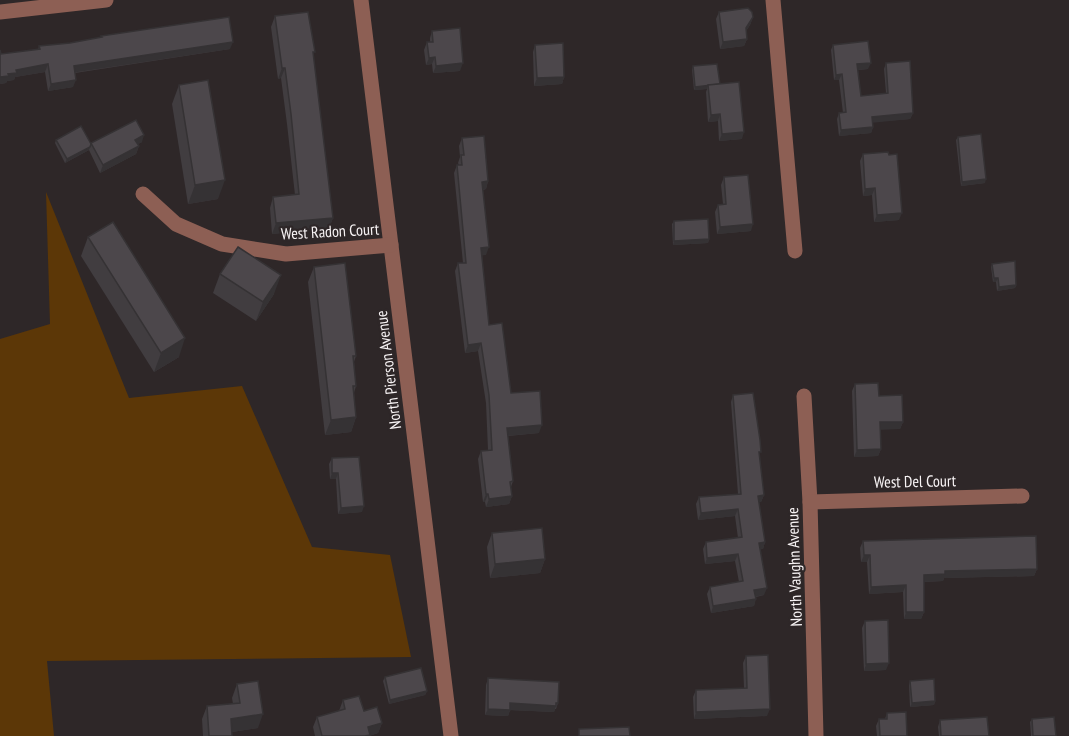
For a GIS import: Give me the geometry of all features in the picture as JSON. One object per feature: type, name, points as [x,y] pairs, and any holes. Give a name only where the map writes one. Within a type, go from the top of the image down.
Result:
[{"type":"street","points":[[0,12],[68,2],[106,0]]},
{"type":"street","name":"North Pierson Avenue","points":[[362,0],[451,736]]},
{"type":"street","points":[[773,0],[795,250]]},
{"type":"street","name":"West Radon Court","points":[[142,194],[176,225],[222,244],[286,254],[391,245]]},
{"type":"street","name":"North Vaughn Avenue","points":[[804,396],[810,502],[816,736]]},
{"type":"street","name":"West Del Court","points":[[810,502],[1022,496]]},
{"type":"shaded area","points":[[46,192],[129,398],[242,386],[312,547],[390,555],[411,657],[47,661],[54,736],[0,736],[0,339],[50,324]]},
{"type":"building","points":[[748,8],[753,17],[746,28],[747,39],[723,42],[719,12]]},
{"type":"building","points":[[308,12],[315,52],[313,52],[333,218],[276,223],[273,197],[299,194],[285,68],[282,68],[275,16]]},
{"type":"building","points":[[229,17],[233,42],[74,66],[76,80],[51,84],[48,64],[16,70],[17,73],[0,77],[0,50],[1,54],[40,49],[39,46]]},
{"type":"building","points":[[460,28],[463,63],[436,66],[435,57],[429,58],[427,42],[433,42],[432,31]]},
{"type":"building","points":[[868,41],[871,63],[857,64],[861,96],[888,93],[886,63],[910,61],[913,113],[872,117],[873,127],[841,130],[839,113],[846,112],[842,74],[836,75],[833,45]]},
{"type":"building","points":[[563,43],[564,77],[537,78],[535,45]]},
{"type":"building","points":[[717,64],[720,84],[695,87],[693,66]]},
{"type":"building","points":[[208,80],[225,180],[195,185],[179,85]]},
{"type":"building","points":[[739,82],[744,132],[722,134],[720,114],[711,115],[708,85]]},
{"type":"building","points":[[136,120],[144,135],[135,140],[139,146],[103,165],[91,143]]},
{"type":"building","points":[[81,126],[91,144],[90,147],[67,159],[56,140]]},
{"type":"building","points":[[981,134],[986,179],[962,182],[958,137]]},
{"type":"building","points":[[484,136],[488,181],[482,182],[489,247],[481,248],[489,325],[502,323],[511,393],[540,391],[542,425],[507,428],[513,481],[510,482],[512,496],[489,499],[486,494],[481,451],[492,450],[489,395],[481,343],[468,345],[458,263],[466,263],[457,165],[462,165],[461,155],[464,155],[462,138]]},
{"type":"building","points":[[888,152],[889,155],[897,154],[902,213],[877,215],[875,188],[865,189],[863,154]]},
{"type":"building","points":[[748,175],[753,224],[720,227],[718,205],[726,204],[724,177]]},
{"type":"building","points":[[708,219],[709,239],[674,241],[674,221]]},
{"type":"building","points":[[113,222],[185,338],[161,353],[88,237]]},
{"type":"building","points":[[238,247],[281,275],[263,302],[220,274]]},
{"type":"building","points":[[1015,261],[1016,285],[999,287],[998,278],[994,278],[992,264]]},
{"type":"building","points":[[345,263],[356,356],[353,356],[356,386],[353,386],[356,417],[331,420],[314,267]]},
{"type":"building","points":[[878,383],[879,396],[902,395],[903,422],[880,422],[881,449],[857,450],[855,384]]},
{"type":"building","points":[[753,393],[760,440],[761,452],[759,452],[764,495],[758,496],[765,542],[759,543],[767,588],[754,590],[756,599],[713,606],[710,587],[743,581],[738,554],[707,558],[706,542],[742,537],[738,509],[701,513],[699,497],[741,494],[733,395]]},
{"type":"building","points":[[359,457],[364,506],[341,508],[338,473],[332,473],[332,458]]},
{"type":"building","points":[[542,528],[545,559],[495,564],[492,533]]},
{"type":"building","points":[[1036,536],[1037,569],[945,571],[945,574],[924,575],[924,612],[906,612],[906,585],[871,587],[870,555],[864,555],[863,541]]},
{"type":"building","points":[[888,620],[889,663],[866,664],[865,621]]},
{"type":"building","points":[[768,655],[770,709],[696,712],[696,690],[747,688],[746,656]]},
{"type":"building","points":[[421,668],[427,691],[390,700],[385,677]]},
{"type":"building","points":[[488,678],[559,682],[558,703],[556,706],[510,703],[510,710],[488,709]]},
{"type":"building","points":[[934,679],[935,701],[912,703],[910,681]]},
{"type":"building","points":[[258,681],[263,714],[231,719],[232,736],[209,736],[207,706],[240,703],[237,684]]},
{"type":"building","points":[[359,696],[364,711],[377,707],[382,723],[368,727],[370,735],[322,736],[317,717],[345,709],[343,700]]},
{"type":"building","points":[[906,712],[907,736],[880,736],[879,719],[887,719],[887,713]]},
{"type":"building","points":[[987,717],[989,736],[941,736],[940,720]]},
{"type":"building","points":[[1054,717],[1056,736],[1033,736],[1032,719]]},
{"type":"building","points":[[629,727],[630,736],[579,736],[579,729]]}]
